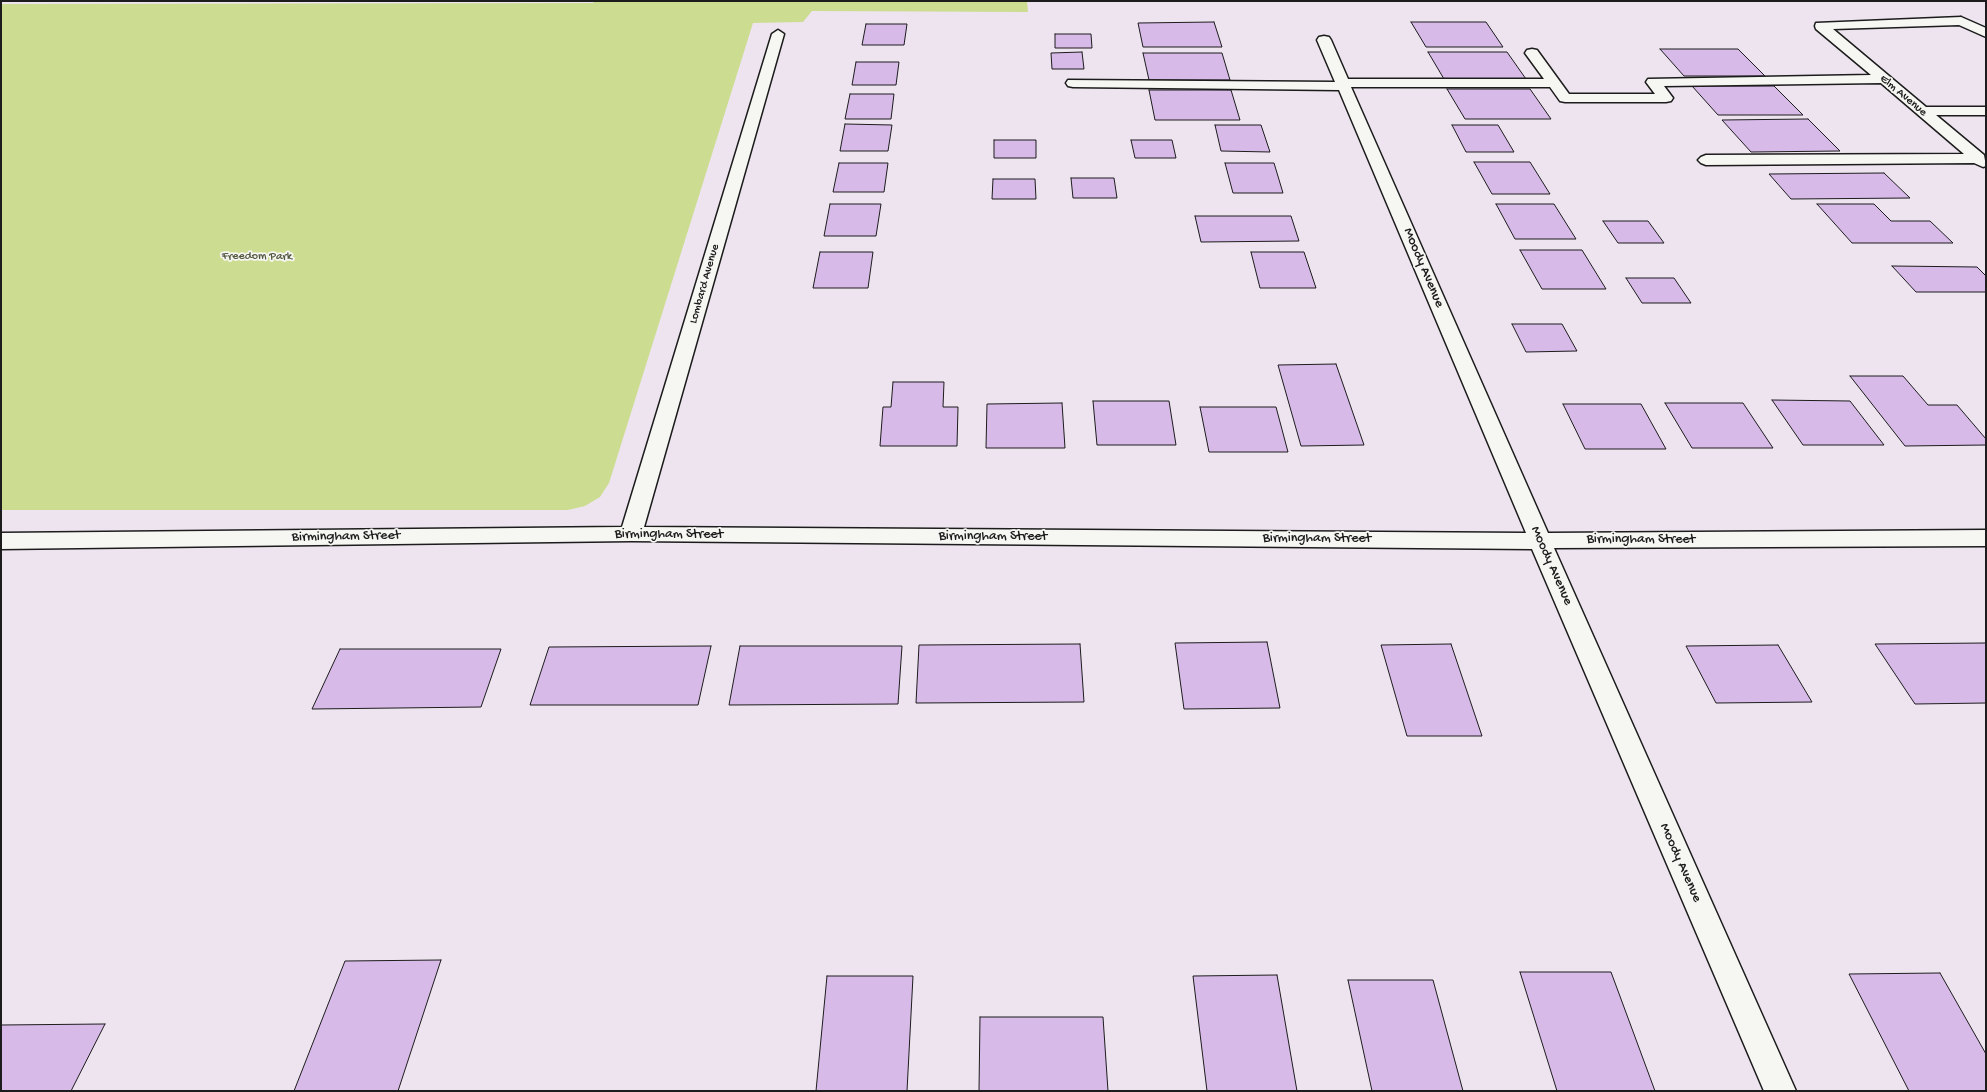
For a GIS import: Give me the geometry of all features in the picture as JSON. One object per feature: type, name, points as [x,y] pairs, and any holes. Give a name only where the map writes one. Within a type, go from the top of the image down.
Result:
[{"type":"street","name":"Elm Avenue","points":[[1982,161],[1821,26],[1961,21],[1986,33]]},
{"type":"street","name":"Lombard Avenue","points":[[631,534],[778,34]]},
{"type":"street","name":"Moody Avenue","points":[[1324,40],[1540,541],[1780,1091]]},
{"type":"street","points":[[1532,52],[1565,98],[1666,98],[1653,82],[1883,79]]},
{"type":"street","points":[[1073,83],[1344,85],[1553,83]]},
{"type":"street","points":[[1921,111],[1986,110]]},
{"type":"street","points":[[1706,160],[1982,161]]},
{"type":"street","name":"Birmingham Street","points":[[1,541],[631,534],[1540,541],[1986,538]]},
{"type":"green space","name":"Freedom Park","points":[[595,1],[1027,1],[1028,12],[812,11],[803,22],[753,23],[609,483],[600,497],[585,506],[568,510],[1,510],[1,4],[593,3]]},
{"type":"building","points":[[1214,22],[1222,47],[1143,47],[1138,23]]},
{"type":"building","points":[[1411,22],[1486,22],[1503,47],[1426,47]]},
{"type":"building","points":[[866,24],[907,24],[904,45],[862,45]]},
{"type":"building","points":[[1055,34],[1091,34],[1092,48],[1055,48]]},
{"type":"building","points":[[1660,49],[1738,49],[1765,76],[1684,76]]},
{"type":"building","points":[[1082,52],[1084,69],[1052,69],[1051,53]]},
{"type":"building","points":[[1428,52],[1507,52],[1526,79],[1444,79]]},
{"type":"building","points":[[1143,53],[1222,53],[1230,80],[1149,80]]},
{"type":"building","points":[[856,62],[899,62],[896,85],[852,85]]},
{"type":"building","points":[[1692,86],[1774,86],[1803,115],[1718,115]]},
{"type":"building","points":[[1447,89],[1530,89],[1551,119],[1465,119]]},
{"type":"building","points":[[1149,90],[1231,90],[1240,120],[1155,120]]},
{"type":"building","points":[[850,94],[894,94],[891,119],[845,119]]},
{"type":"building","points":[[1808,119],[1840,151],[1751,152],[1722,120]]},
{"type":"building","points":[[845,124],[892,125],[888,151],[840,151]]},
{"type":"building","points":[[1215,125],[1261,125],[1270,152],[1221,151]]},
{"type":"building","points":[[1452,125],[1498,125],[1514,152],[1466,152]]},
{"type":"building","points":[[994,140],[1036,140],[1036,158],[994,158]]},
{"type":"building","points":[[1131,140],[1172,140],[1176,158],[1135,158]]},
{"type":"building","points":[[1474,162],[1530,162],[1550,194],[1492,194]]},
{"type":"building","points":[[839,163],[888,163],[884,192],[833,192]]},
{"type":"building","points":[[1225,163],[1274,163],[1283,193],[1233,193]]},
{"type":"building","points":[[1884,173],[1910,198],[1791,199],[1769,174]]},
{"type":"building","points":[[1071,178],[1114,178],[1117,198],[1073,198]]},
{"type":"building","points":[[993,179],[1035,179],[1036,199],[992,199]]},
{"type":"building","points":[[830,204],[881,204],[876,236],[824,236]]},
{"type":"building","points":[[1496,204],[1554,204],[1576,239],[1515,239]]},
{"type":"building","points":[[1817,204],[1874,204],[1891,221],[1930,221],[1953,243],[1852,243]]},
{"type":"building","points":[[1195,216],[1291,216],[1299,241],[1201,242]]},
{"type":"building","points":[[1603,221],[1648,221],[1664,243],[1618,243]]},
{"type":"building","points":[[1520,250],[1582,250],[1606,289],[1542,289]]},
{"type":"building","points":[[820,252],[873,252],[868,288],[813,288]]},
{"type":"building","points":[[1251,252],[1304,252],[1316,288],[1260,288]]},
{"type":"building","points":[[1892,266],[1977,267],[1986,276],[1986,292],[1916,292]]},
{"type":"building","points":[[1626,278],[1674,278],[1691,303],[1642,303]]},
{"type":"building","points":[[1512,324],[1562,324],[1577,351],[1526,352]]},
{"type":"building","points":[[1336,364],[1364,445],[1301,446],[1278,365]]},
{"type":"building","points":[[1850,376],[1903,376],[1928,405],[1957,405],[1986,439],[1986,445],[1905,446]]},
{"type":"building","points":[[893,382],[944,382],[943,407],[958,407],[957,446],[880,446],[883,407],[891,407]]},
{"type":"building","points":[[1772,400],[1850,401],[1884,445],[1803,445]]},
{"type":"building","points":[[1093,401],[1169,401],[1176,445],[1097,445]]},
{"type":"building","points":[[1062,403],[1065,448],[986,448],[987,404]]},
{"type":"building","points":[[1665,403],[1743,403],[1773,448],[1692,448]]},
{"type":"building","points":[[1563,404],[1641,404],[1666,449],[1585,449]]},
{"type":"building","points":[[1200,407],[1276,407],[1288,452],[1209,452]]},
{"type":"building","points":[[1267,642],[1280,708],[1184,709],[1175,643]]},
{"type":"building","points":[[1986,643],[1986,703],[1915,704],[1875,644]]},
{"type":"building","points":[[1080,644],[1084,702],[916,703],[919,645]]},
{"type":"building","points":[[1451,644],[1482,736],[1407,736],[1381,645]]},
{"type":"building","points":[[1778,645],[1812,702],[1716,703],[1686,646]]},
{"type":"building","points":[[711,646],[698,705],[530,705],[549,647]]},
{"type":"building","points":[[740,646],[902,646],[898,704],[729,705]]},
{"type":"building","points":[[340,649],[501,649],[481,707],[312,709]]},
{"type":"building","points":[[441,960],[398,1091],[294,1091],[345,961]]},
{"type":"building","points":[[1520,972],[1611,972],[1655,1091],[1557,1091]]},
{"type":"building","points":[[1940,973],[1986,1054],[1986,1091],[1909,1091],[1849,974]]},
{"type":"building","points":[[1277,975],[1297,1091],[1207,1091],[1193,976]]},
{"type":"building","points":[[827,976],[913,976],[907,1091],[816,1091]]},
{"type":"building","points":[[1348,980],[1433,980],[1463,1091],[1372,1091]]},
{"type":"building","points":[[980,1017],[1103,1017],[1108,1091],[979,1091]]},
{"type":"building","points":[[105,1024],[71,1091],[1,1091],[1,1025]]}]
